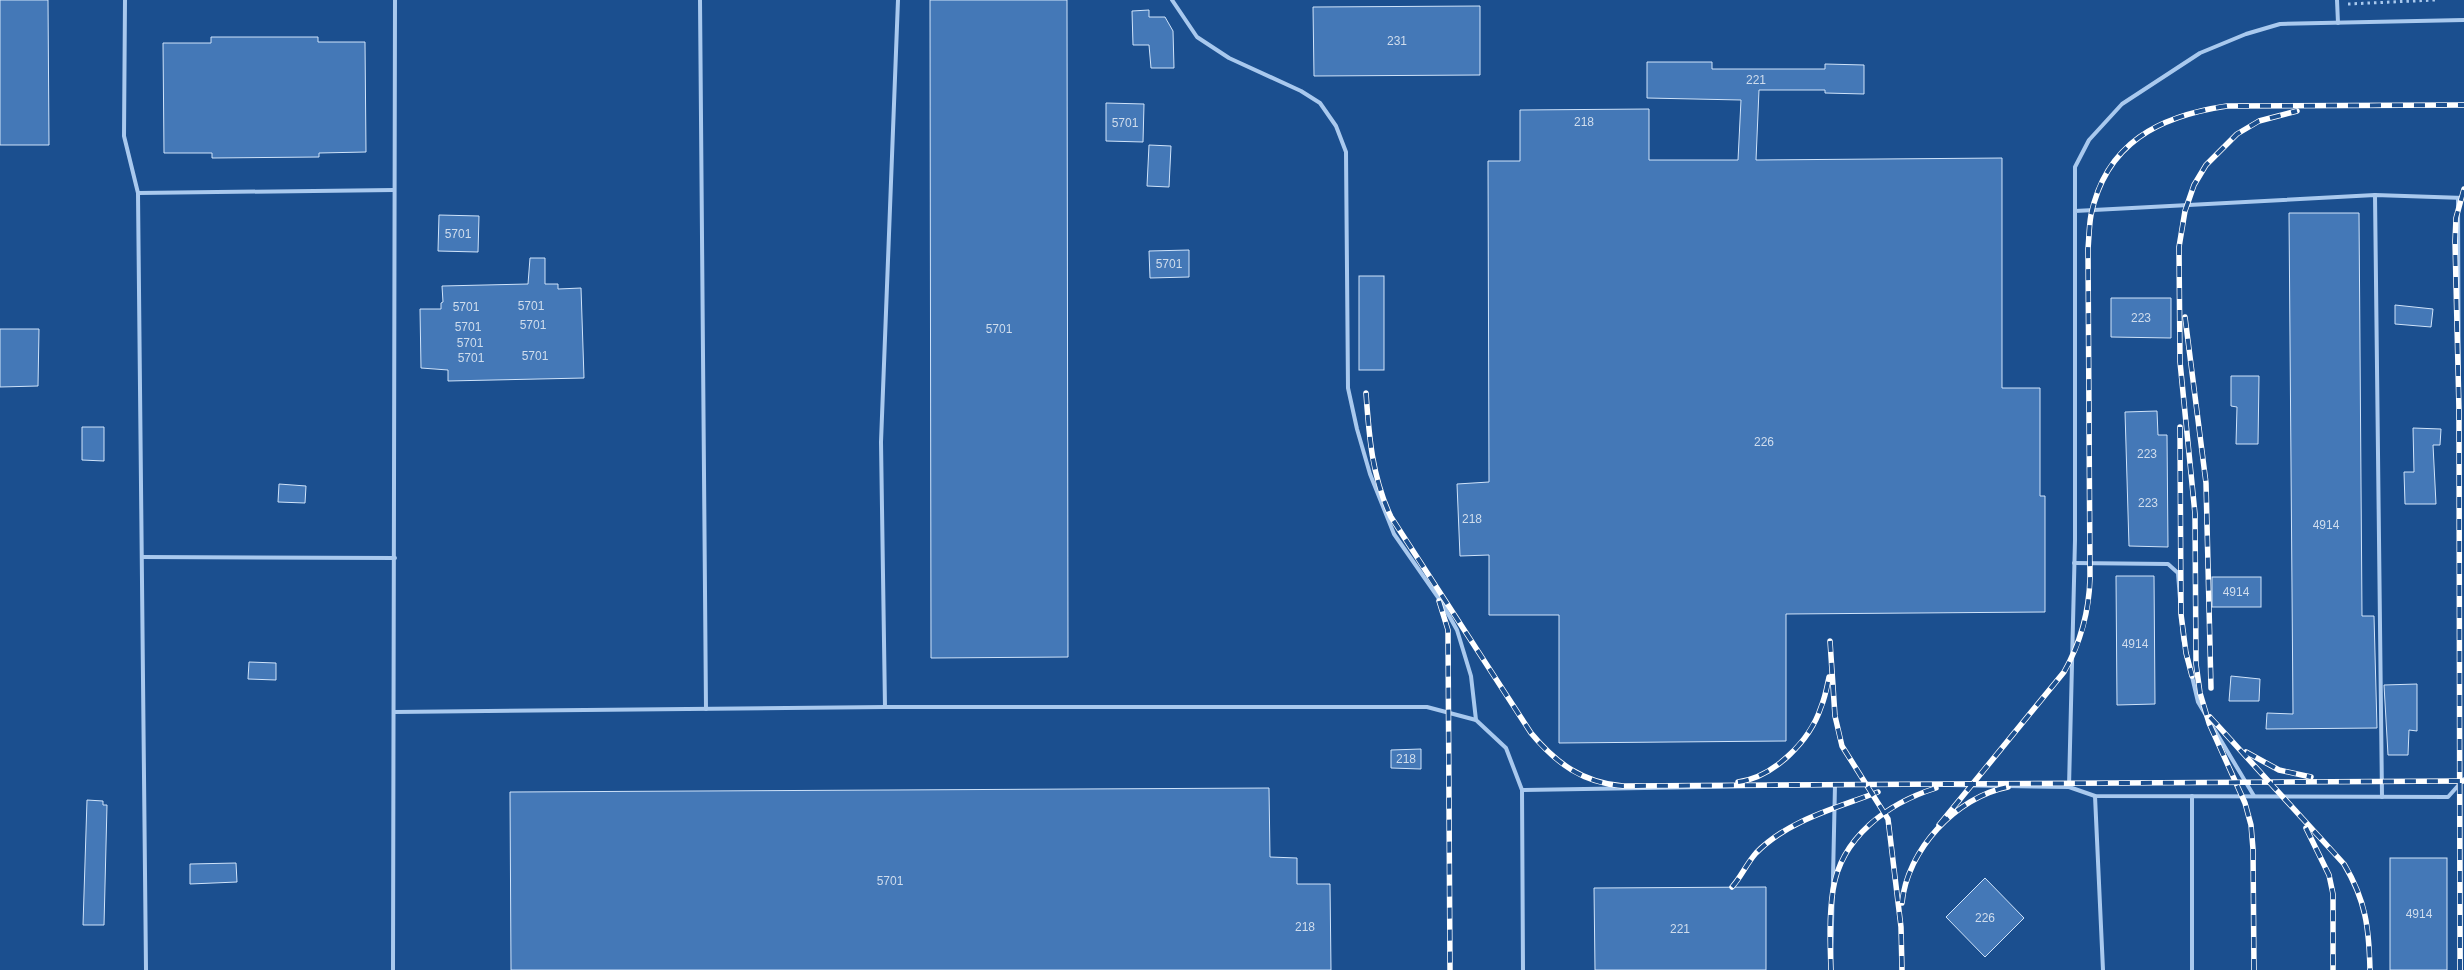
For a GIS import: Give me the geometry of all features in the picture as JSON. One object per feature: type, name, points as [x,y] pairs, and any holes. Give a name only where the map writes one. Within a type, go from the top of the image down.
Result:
[{"type":"lane","points":[[126,0],[124,136],[138,193],[146,970]]},
{"type":"lane","points":[[393,970],[395,0]]},
{"type":"lane","points":[[700,0],[706,709]]},
{"type":"lane","points":[[884,707],[881,442],[898,0]]},
{"type":"lane","points":[[1172,0],[1197,37],[1229,58],[1301,91],[1320,103],[1336,126],[1346,152],[1348,388],[1357,430],[1370,474],[1394,534],[1442,603],[1457,630],[1470,676],[1476,720]]},
{"type":"lane","points":[[2337,2],[2338,23]]},
{"type":"lane","points":[[2069,787],[2074,563],[2075,167],[2089,140],[2122,104],[2200,53],[2246,34],[2280,24],[2464,20]]},
{"type":"lane","points":[[138,193],[394,190]]},
{"type":"lane","points":[[2075,211],[2375,196],[2464,198]]},
{"type":"lane","points":[[2375,196],[2382,797]]},
{"type":"lane","points":[[2458,198],[2461,970]]},
{"type":"lane","points":[[142,557],[395,558]]},
{"type":"lane","points":[[2074,563],[2168,564],[2178,573],[2183,638],[2198,702],[2254,796]]},
{"type":"lane","points":[[394,712],[884,707],[1427,707],[1476,720],[1506,748],[1522,790],[1523,970]]},
{"type":"lane","points":[[1522,790],[1835,784],[2069,787],[2095,796],[2448,797],[2464,779]]},
{"type":"lane","points":[[1832,970],[1835,784]]},
{"type":"lane","points":[[2095,796],[2102,970]]},
{"type":"lane","points":[[2192,796],[2192,970]]},
{"type":"path","points":[[2337,2],[2435,0]]},
{"type":"building","points":[[0,0],[48,0],[49,145],[0,145]]},
{"type":"building","points":[[930,0],[1067,0],[1068,657],[931,658]]},
{"type":"building","points":[[1480,6],[1480,75],[1314,76],[1313,7]]},
{"type":"building","points":[[1149,10],[1149,17],[1165,17],[1173,31],[1174,68],[1151,68],[1149,45],[1133,45],[1132,11]]},
{"type":"building","points":[[211,37],[318,37],[318,42],[365,42],[366,152],[319,153],[319,157],[212,158],[212,153],[164,153],[163,43],[211,43]]},
{"type":"building","points":[[1647,62],[1712,62],[1712,69],[1825,69],[1825,64],[1864,65],[1864,94],[1825,93],[1825,90],[1759,90],[1756,160],[2002,158],[2002,388],[2040,388],[2040,496],[2045,496],[2045,612],[1786,614],[1786,741],[1559,743],[1559,615],[1489,615],[1489,555],[1460,556],[1457,484],[1489,482],[1488,161],[1520,161],[1520,110],[1649,109],[1649,160],[1738,160],[1741,100],[1647,98]]},
{"type":"building","points":[[1106,103],[1144,104],[1143,142],[1106,141]]},
{"type":"building","points":[[1149,145],[1171,146],[1169,187],[1147,186]]},
{"type":"building","points":[[2289,213],[2359,213],[2362,616],[2374,616],[2377,728],[2266,729],[2267,713],[2293,714]]},
{"type":"building","points":[[439,215],[479,216],[478,252],[438,251]]},
{"type":"building","points":[[1189,250],[1189,277],[1150,278],[1149,251]]},
{"type":"building","points":[[530,258],[545,258],[545,284],[558,284],[558,289],[581,288],[584,378],[448,381],[448,370],[421,368],[420,309],[441,309],[441,303],[443,302],[442,286],[528,284]]},
{"type":"building","points":[[1359,276],[1384,276],[1384,370],[1359,370]]},
{"type":"building","points":[[2111,298],[2171,298],[2171,338],[2111,337]]},
{"type":"building","points":[[2395,305],[2433,309],[2431,327],[2395,324]]},
{"type":"building","points":[[0,329],[39,329],[38,386],[0,387]]},
{"type":"building","points":[[2231,376],[2259,376],[2258,444],[2236,444],[2237,407],[2231,406]]},
{"type":"building","points":[[2157,411],[2158,435],[2167,435],[2168,547],[2129,546],[2125,412]]},
{"type":"building","points":[[82,427],[104,427],[104,461],[82,460]]},
{"type":"building","points":[[2413,428],[2441,429],[2440,445],[2433,445],[2436,504],[2405,504],[2404,472],[2414,472]]},
{"type":"building","points":[[279,484],[306,486],[305,503],[278,502]]},
{"type":"building","points":[[2116,576],[2154,576],[2155,704],[2117,705]]},
{"type":"building","points":[[2212,577],[2261,577],[2261,607],[2212,607]]},
{"type":"building","points":[[249,662],[276,663],[276,680],[248,679]]},
{"type":"building","points":[[2231,676],[2260,679],[2259,701],[2229,701]]},
{"type":"building","points":[[2417,684],[2417,731],[2409,730],[2408,755],[2388,755],[2384,685]]},
{"type":"building","points":[[1421,749],[1421,769],[1391,768],[1391,750]]},
{"type":"building","points":[[1269,788],[1270,857],[1297,858],[1297,884],[1330,884],[1331,970],[511,970],[510,792]]},
{"type":"building","points":[[87,800],[103,801],[103,805],[107,805],[104,925],[83,925]]},
{"type":"building","points":[[2390,858],[2447,858],[2447,970],[2390,970]]},
{"type":"building","points":[[236,863],[237,882],[190,884],[190,864]]},
{"type":"building","points":[[1985,878],[2024,918],[1985,957],[1946,917]]},
{"type":"building","points":[[1766,887],[1766,970],[1595,970],[1594,888]]},
{"type":"railway","points":[[1939,825],[2064,672],[2075,650],[2083,627],[2088,603],[2090,578],[2089,228],[2098,190],[2109,169],[2139,137],[2158,126],[2179,117],[2227,106],[2464,105]]},
{"type":"railway","points":[[2254,970],[2253,849],[2251,825],[2245,803],[2209,723],[2200,693],[2196,664],[2195,514],[2180,362],[2179,247],[2185,211],[2194,185],[2206,165],[2237,134],[2259,121],[2297,111]]},
{"type":"railway","points":[[2460,970],[2459,410],[2455,241],[2456,218],[2464,189]]},
{"type":"railway","points":[[2185,317],[2206,483],[2211,688]]},
{"type":"railway","points":[[1366,393],[1372,456],[1380,487],[1391,517],[1531,733],[1550,754],[1571,770],[1595,781],[1623,786],[2464,781]]},
{"type":"railway","points":[[2180,427],[2181,614],[2186,653],[2192,676]]},
{"type":"railway","points":[[1439,601],[1448,630],[1450,970]]},
{"type":"railway","points":[[1830,641],[1835,716],[1842,746],[1888,819],[1901,927],[1902,970]]},
{"type":"railway","points":[[1738,782],[1765,773],[1789,755],[1799,744],[1816,720],[1824,700],[1829,677]]},
{"type":"railway","points":[[2210,717],[2344,864],[2357,890],[2365,915],[2369,941],[2370,970]]},
{"type":"railway","points":[[2246,752],[2279,770],[2311,777]]},
{"type":"railway","points":[[1902,903],[1906,883],[1913,864],[1937,829],[1970,802],[2008,787]]},
{"type":"railway","points":[[1831,970],[1830,930],[1833,890],[1838,871],[1846,854],[1856,838],[1884,813],[1901,803],[1936,788]]},
{"type":"railway","points":[[1732,887],[1756,853],[1783,832],[1814,816],[1878,792]]},
{"type":"railway","points":[[2306,828],[2329,875],[2333,894],[2333,970]]}]
